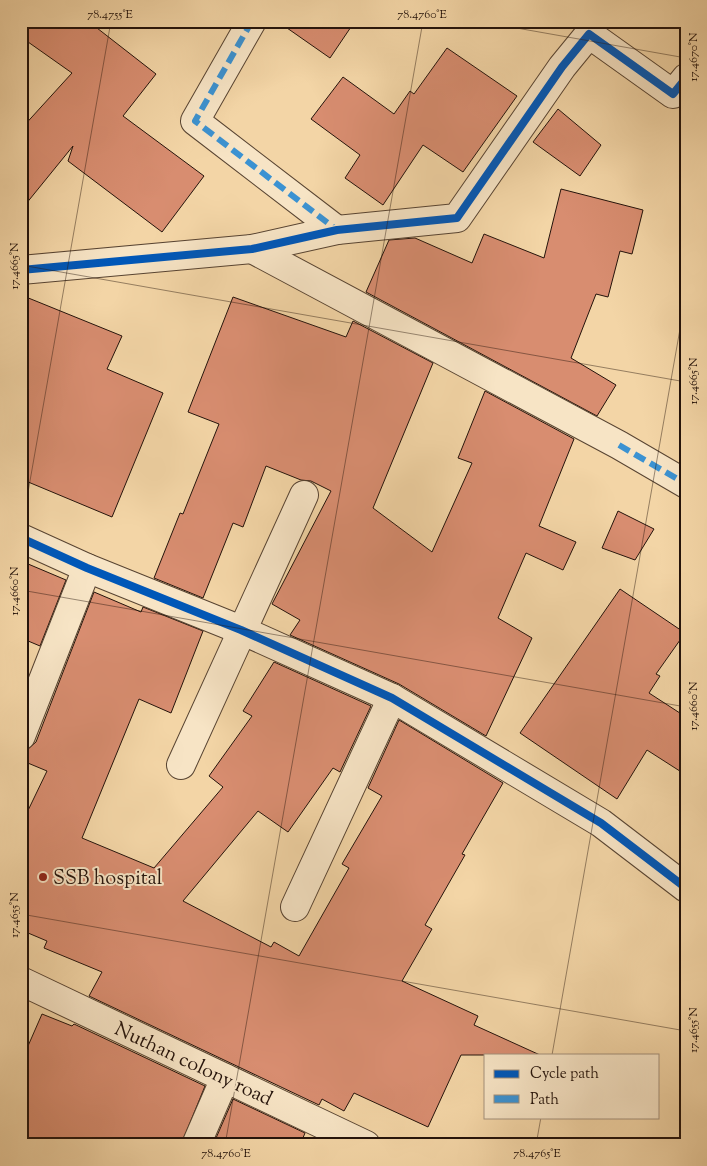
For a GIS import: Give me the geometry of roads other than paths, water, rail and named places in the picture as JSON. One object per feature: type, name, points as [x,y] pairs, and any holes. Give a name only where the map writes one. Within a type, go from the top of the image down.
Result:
[{"type":"street","points":[[252,21],[194,121],[337,230]]},
{"type":"street","points":[[21,270],[252,249],[337,230],[457,218],[562,67],[588,34],[673,94],[686,78]]},
{"type":"street","points":[[252,249],[620,445],[686,484]]},
{"type":"street","points":[[181,765],[304,495]]},
{"type":"street","points":[[21,538],[87,568],[241,630],[392,698],[601,823],[686,888]]},
{"type":"street","points":[[21,736],[87,568]]},
{"type":"street","points":[[295,906],[392,698]]},
{"type":"street","name":"Nuthan colony road","points":[[21,981],[366,1145]]},
{"type":"street","points":[[196,1145],[224,1078]]},
{"type":"place","name":"SSB hospital","points":[[43,877]]}]
